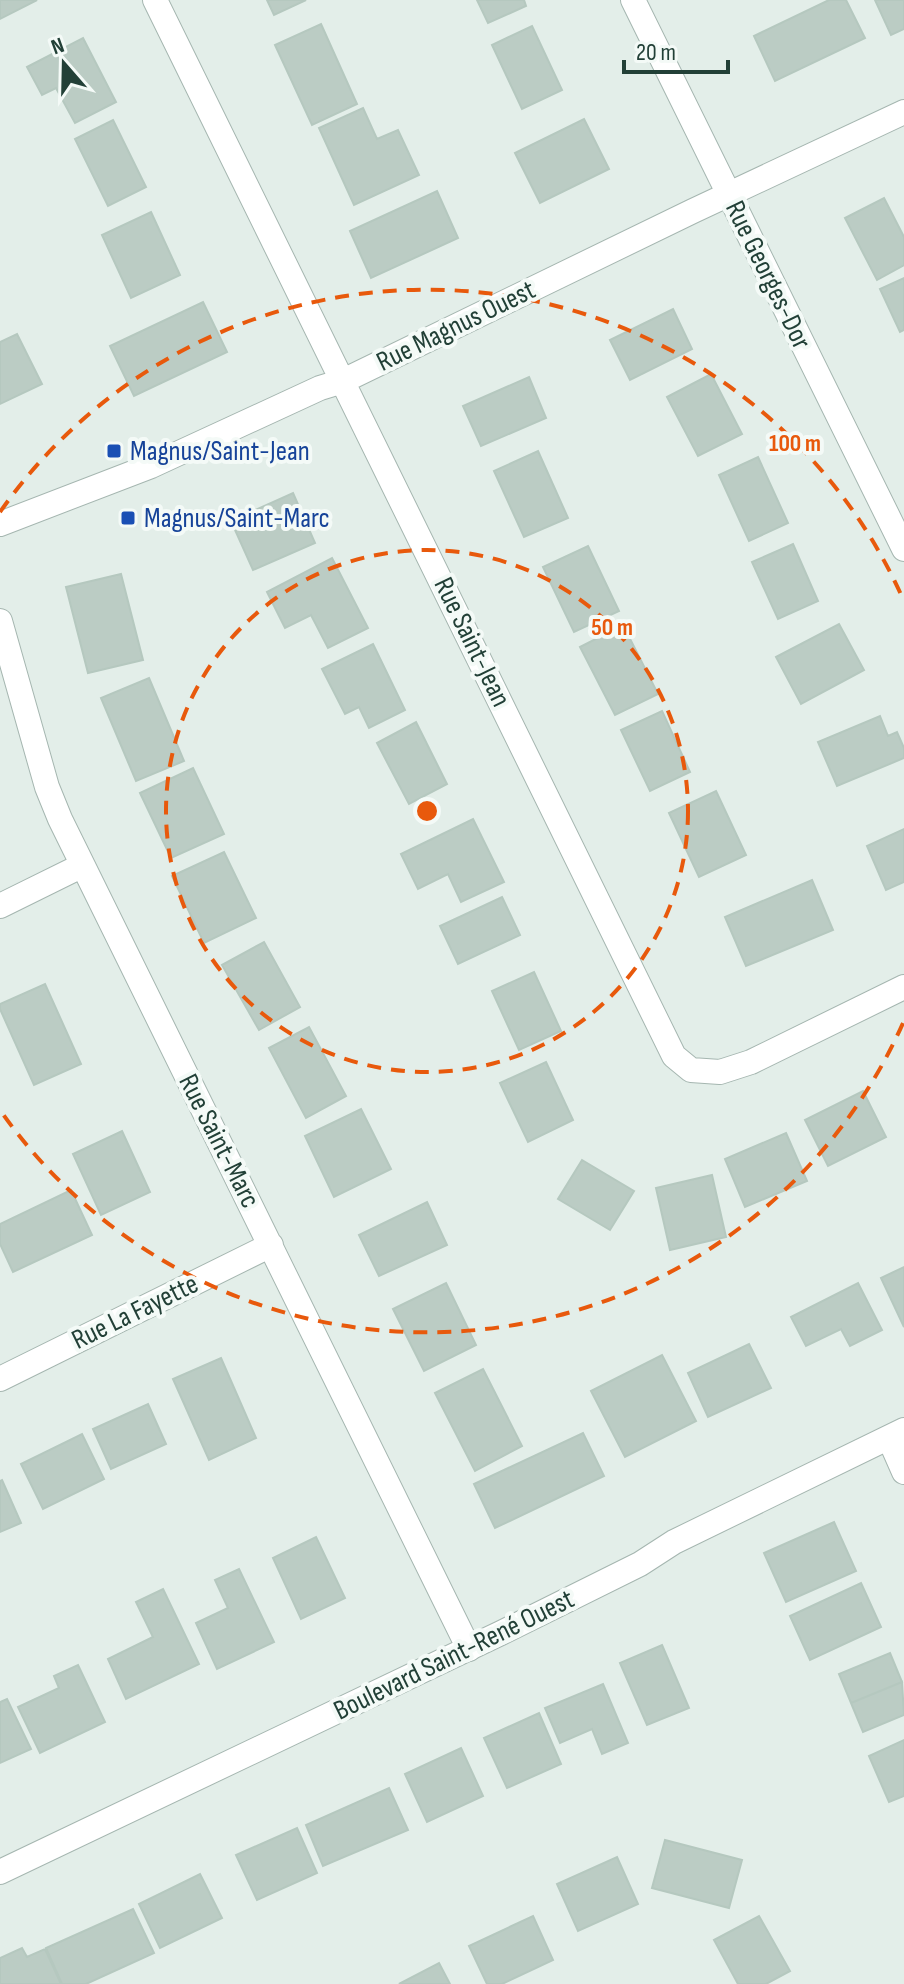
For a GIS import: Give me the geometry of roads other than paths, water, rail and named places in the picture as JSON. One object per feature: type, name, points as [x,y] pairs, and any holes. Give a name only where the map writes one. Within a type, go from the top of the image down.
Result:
[{"type":"street","name":"Rue Saint-Jean","points":[[155,0],[674,1056],[691,1070],[720,1072],[751,1062],[904,987]]},
{"type":"street","name":"Rue Georges-Dor","points":[[633,0],[904,549]]},
{"type":"street","name":"Rue Magnus Ouest","points":[[0,524],[151,466],[320,388],[343,381],[904,112]]},
{"type":"street","name":"Rue Saint-Marc","points":[[0,621],[47,787],[81,866],[469,1649]]},
{"type":"street","points":[[0,906],[81,866]]},
{"type":"street","name":"Rue La Fayette","points":[[0,1379],[271,1245]]},
{"type":"street","points":[[896,1434],[904,1472]]},
{"type":"street","name":"Boulevard Saint-René Ouest","points":[[0,1872],[469,1649],[640,1564],[674,1542],[896,1434]]},
{"type":"place","name":"Magnus/Saint-Jean","points":[[114,451]]},
{"type":"place","name":"Magnus/Saint-Marc","points":[[128,518]]}]
